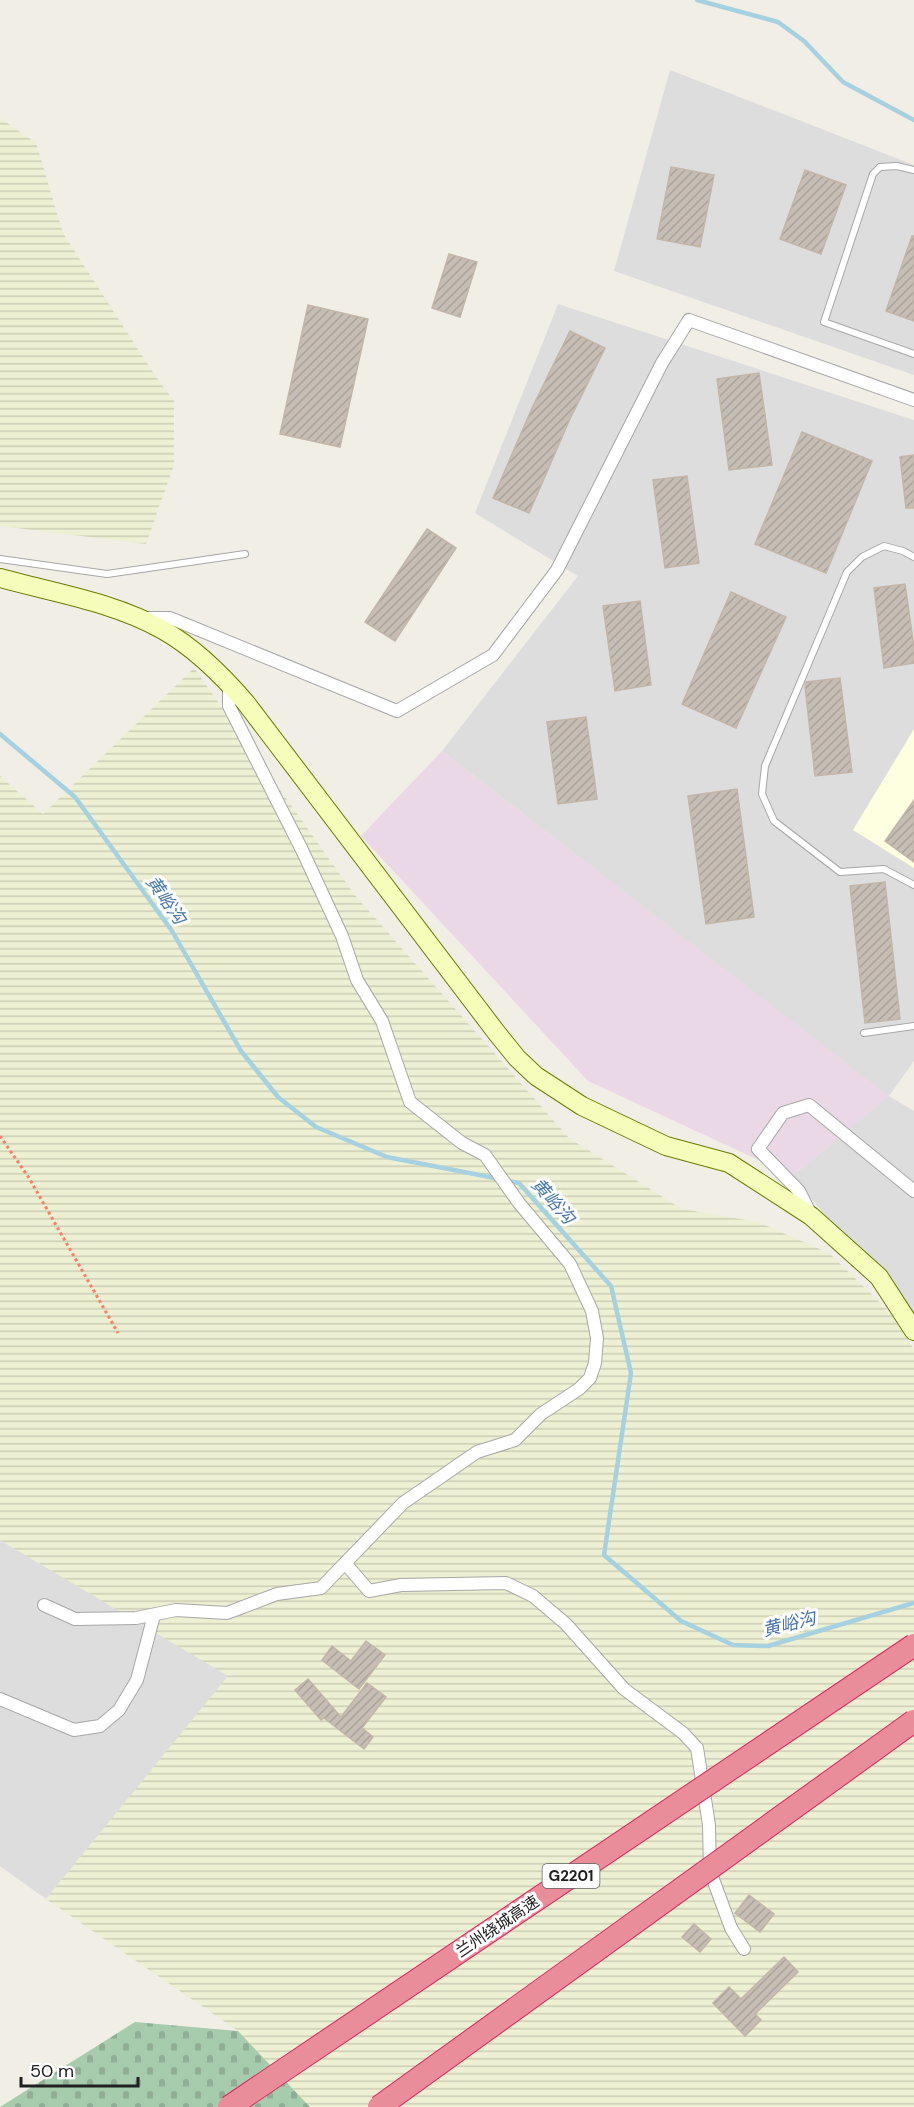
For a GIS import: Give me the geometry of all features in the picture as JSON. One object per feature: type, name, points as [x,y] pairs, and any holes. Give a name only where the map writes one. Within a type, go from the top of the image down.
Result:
[{"type":"highway","name":"兰州绕城高速","points":[[229,2107],[914,1644]]},
{"type":"highway","points":[[379,2107],[914,1721]]},
{"type":"main road","points":[[0,578],[90,602],[138,618],[163,629],[185,644],[229,683],[496,1032],[517,1058],[536,1076],[582,1106],[666,1146],[729,1163],[811,1216],[879,1277],[914,1331]]},
{"type":"street","points":[[138,618],[170,618],[397,711],[493,655],[557,570],[662,363],[689,320],[914,400]]},
{"type":"street","points":[[44,1605],[75,1619],[136,1618],[176,1610],[227,1613],[277,1594],[321,1588],[404,1503],[477,1452],[515,1440],[541,1414],[579,1389],[590,1378],[595,1363],[597,1338],[592,1311],[570,1264],[519,1203],[485,1155],[462,1143],[410,1102],[382,1021],[357,980],[342,936],[302,850],[229,706],[229,683]]},
{"type":"street","points":[[811,1216],[799,1191],[758,1149],[783,1113],[809,1105],[914,1191]]},
{"type":"street","points":[[345,1563],[369,1591],[401,1585],[506,1583],[533,1596],[566,1624],[624,1689],[683,1733],[697,1748],[710,1825],[710,1871],[731,1928],[744,1949]]},
{"type":"street","points":[[0,1699],[74,1730],[100,1726],[119,1710],[137,1680],[154,1615]]},
{"type":"lane","points":[[914,170],[897,166],[880,167],[873,174],[824,322],[914,354]]},
{"type":"lane","points":[[914,557],[903,551],[884,546],[862,557],[847,572],[765,766],[762,794],[774,821],[840,872],[884,869],[914,885]]},
{"type":"lane","points":[[0,559],[107,574],[245,554]]},
{"type":"lane","points":[[864,1033],[914,1026]]},
{"type":"path","points":[[0,1136],[29,1178],[118,1334]]},
{"type":"shaded area","points":[[670,70],[914,165],[914,375],[614,271]]},
{"type":"shaded area","points":[[0,118],[36,143],[63,233],[154,374],[174,401],[174,465],[146,544],[0,526]]},
{"type":"shaded area","points":[[558,304],[914,420],[914,1061],[889,1096],[914,1111],[914,1326],[793,1176],[888,1096],[442,751],[578,576],[475,513]]},
{"type":"shaded area","points":[[194,668],[354,894],[569,1138],[682,1209],[758,1222],[829,1253],[895,1317],[914,1350],[914,2107],[310,2107],[238,2031],[46,1899],[228,1676],[0,1540],[0,776],[43,814]]},
{"type":"shaded area","points":[[914,729],[914,868],[853,830]]},
{"type":"shaded area","points":[[442,751],[889,1096],[793,1176],[588,1081],[361,836]]},
{"type":"shaded area","points":[[0,1540],[229,1676],[46,1899],[0,1866]]},
{"type":"green space","points":[[135,2022],[238,2031],[310,2107],[0,2107]]},
{"type":"building","points":[[671,167],[714,175],[700,247],[657,239]]},
{"type":"building","points":[[805,170],[846,185],[821,254],[780,239]]},
{"type":"building","points":[[912,236],[914,236],[914,321],[886,311]]},
{"type":"building","points":[[449,254],[477,262],[460,317],[432,308]]},
{"type":"building","points":[[308,305],[368,319],[340,447],[280,434]]},
{"type":"building","points":[[570,331],[605,348],[569,421],[529,513],[493,498],[533,406]]},
{"type":"building","points":[[759,373],[772,465],[729,470],[717,379]]},
{"type":"building","points":[[802,432],[872,461],[826,573],[755,544]]},
{"type":"building","points":[[914,455],[914,508],[906,508],[900,457]]},
{"type":"building","points":[[687,476],[699,563],[665,568],[653,480]]},
{"type":"building","points":[[427,529],[456,548],[395,641],[365,622]]},
{"type":"building","points":[[905,584],[914,647],[914,663],[884,668],[874,588]]},
{"type":"building","points":[[731,592],[786,617],[736,728],[682,704]]},
{"type":"building","points":[[640,601],[651,685],[615,691],[603,606]]},
{"type":"building","points":[[840,678],[852,772],[815,776],[806,682]]},
{"type":"building","points":[[586,717],[597,799],[558,804],[547,722]]},
{"type":"building","points":[[737,789],[754,917],[706,924],[688,796]]},
{"type":"building","points":[[914,800],[914,862],[885,841]]},
{"type":"building","points":[[885,882],[900,1019],[865,1023],[850,886]]},
{"type":"building","points":[[366,1641],[385,1655],[359,1689],[322,1660],[332,1646],[351,1661]]},
{"type":"building","points":[[308,1679],[341,1717],[367,1683],[386,1697],[362,1728],[373,1737],[364,1749],[324,1718],[321,1720],[295,1690]]},
{"type":"building","points":[[749,1895],[774,1914],[760,1932],[735,1913]]},
{"type":"building","points":[[694,1924],[711,1939],[700,1952],[682,1937]]},
{"type":"building","points":[[784,1957],[798,1972],[755,2014],[761,2020],[745,2036],[713,2003],[729,1987],[741,1999]]},
{"type":"waterway","points":[[697,0],[778,22],[804,41],[843,82],[914,120]]},
{"type":"waterway","name":"黄峪沟","points":[[0,734],[75,797],[172,931],[241,1051],[278,1097],[316,1127],[387,1157],[500,1179]]},
{"type":"waterway","name":"黄峪沟","points":[[508,1181],[519,1183],[611,1286],[631,1373],[604,1555],[681,1621],[733,1645],[768,1646],[914,1603]]}]
